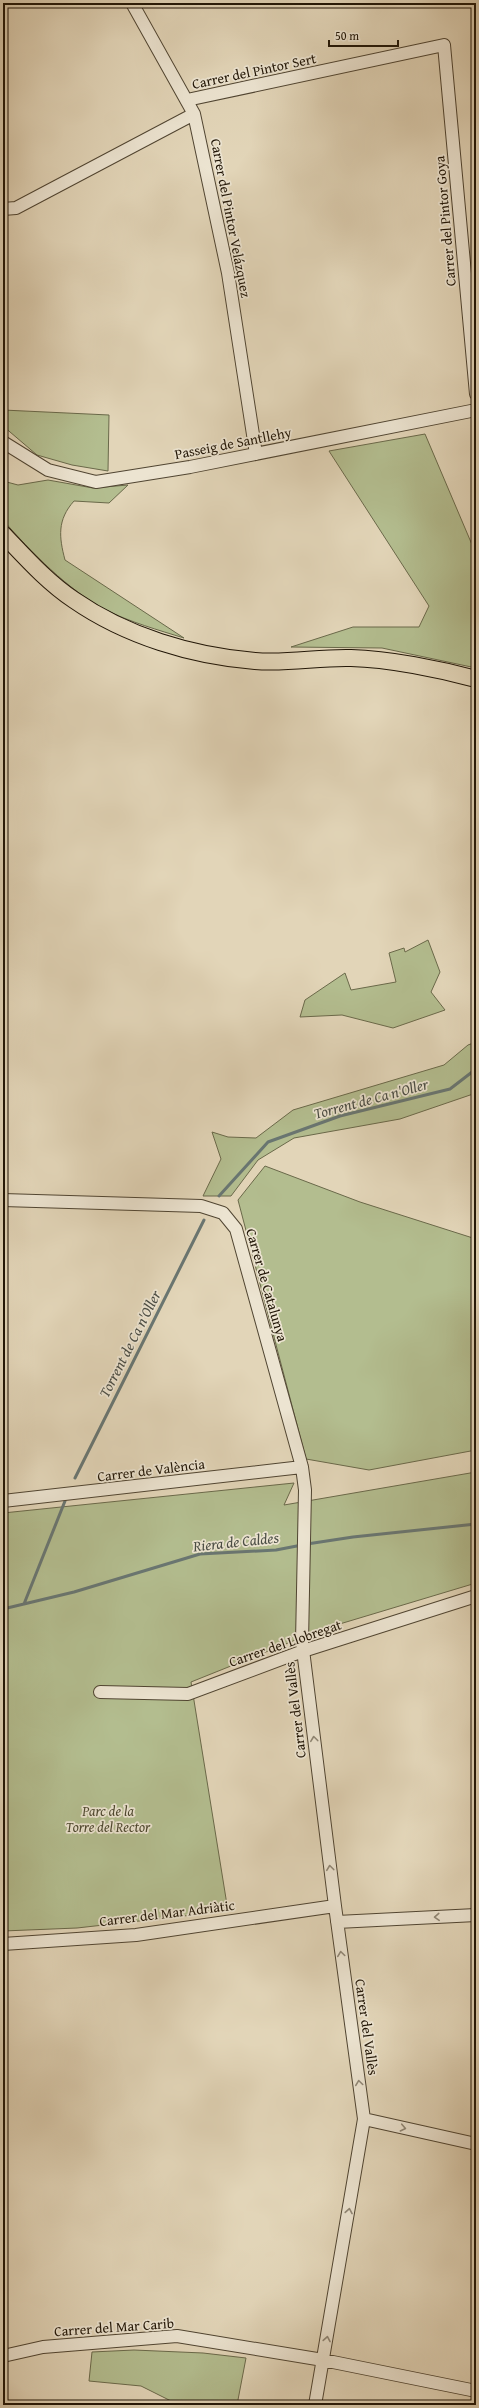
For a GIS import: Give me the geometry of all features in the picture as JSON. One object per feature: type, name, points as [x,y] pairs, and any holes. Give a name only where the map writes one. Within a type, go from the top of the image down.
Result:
[{"type":"main road","points":[[3,534],[30,563],[73,600],[116,625],[158,642],[255,661],[352,658],[442,670],[476,679]]},
{"type":"street","name":"Carrer del Pintor Velázquez","points":[[132,3],[194,114],[228,273],[256,454]]},
{"type":"street","name":"Carrer del Pintor Sert","points":[[187,100],[444,45]]},
{"type":"street","name":"Carrer del Pintor Goya","points":[[444,45],[476,394]]},
{"type":"street","points":[[3,209],[16,208],[194,114]]},
{"type":"street","name":"Passeig de Santllehy","points":[[3,442],[48,470],[96,482],[256,454],[476,410]]},
{"type":"street","name":"Carrer de Catalunya","points":[[3,1200],[201,1206],[223,1213],[236,1229],[302,1467],[305,1490],[302,1589]]},
{"type":"street","name":"Carrer de València","points":[[3,1501],[302,1467]]},
{"type":"street","name":"Carrer del Vallès","points":[[302,1589],[303,1651],[337,1922],[364,2120],[315,2405]]},
{"type":"street","name":"Carrer del Llobregat","points":[[100,1692],[188,1694],[303,1651],[476,1596]]},
{"type":"street","name":"Carrer del Mar Adriàtic","points":[[3,1944],[136,1936],[335,1906]]},
{"type":"street","points":[[337,1922],[476,1915]]},
{"type":"street","points":[[364,2120],[476,2144]]},
{"type":"street","name":"Carrer del Mar Carib","points":[[3,2356],[43,2346],[177,2336],[323,2360],[476,2391]]},
{"type":"green space","points":[[3,410],[109,415],[108,471],[72,465],[37,455],[3,426]]},
{"type":"green space","points":[[425,434],[476,554],[476,668],[382,648],[291,647],[353,627],[419,627],[429,606],[329,451]]},
{"type":"green space","points":[[48,480],[93,488],[128,485],[109,503],[74,501],[68,508],[62,522],[61,529],[61,544],[65,560],[184,638],[144,626],[106,610],[92,602],[51,570],[3,520],[3,481],[18,485]]},
{"type":"green space","points":[[428,940],[440,972],[431,992],[445,1010],[393,1028],[342,1015],[300,1017],[305,1000],[345,973],[351,990],[396,982],[389,953],[404,948],[405,952]]},
{"type":"green space","points":[[476,1042],[476,1093],[400,1119],[294,1138],[258,1160],[231,1196],[203,1196],[221,1159],[212,1132],[228,1137],[256,1138],[293,1110],[444,1065],[468,1045]]},
{"type":"green space","points":[[265,1166],[360,1202],[476,1239],[476,1450],[369,1470],[306,1459],[238,1200]]},
{"type":"green space","name":"Parc de la Torre del Rector","points":[[476,1472],[476,1583],[323,1629],[191,1682],[228,1911],[77,1928],[3,1931],[3,1513],[294,1483],[284,1505]]},
{"type":"green space","points":[[134,2350],[203,2353],[246,2358],[237,2405],[179,2405],[141,2386],[89,2381],[92,2352]]},
{"type":"waterway","name":"Torrent de Ca n'Oller","points":[[219,1196],[268,1142],[340,1116],[450,1089],[476,1069]]},
{"type":"waterway","name":"Torrent de Ca n'Oller","points":[[75,1478],[204,1220]]},
{"type":"waterway","name":"Torrent de Ca n'Oller","points":[[24,1604],[65,1501]]},
{"type":"waterway","name":"Riera de Caldes","points":[[307,1544],[353,1537],[476,1524]]},
{"type":"waterway","name":"Riera de Caldes","points":[[3,1609],[74,1592],[200,1554],[276,1550],[302,1545]]}]
